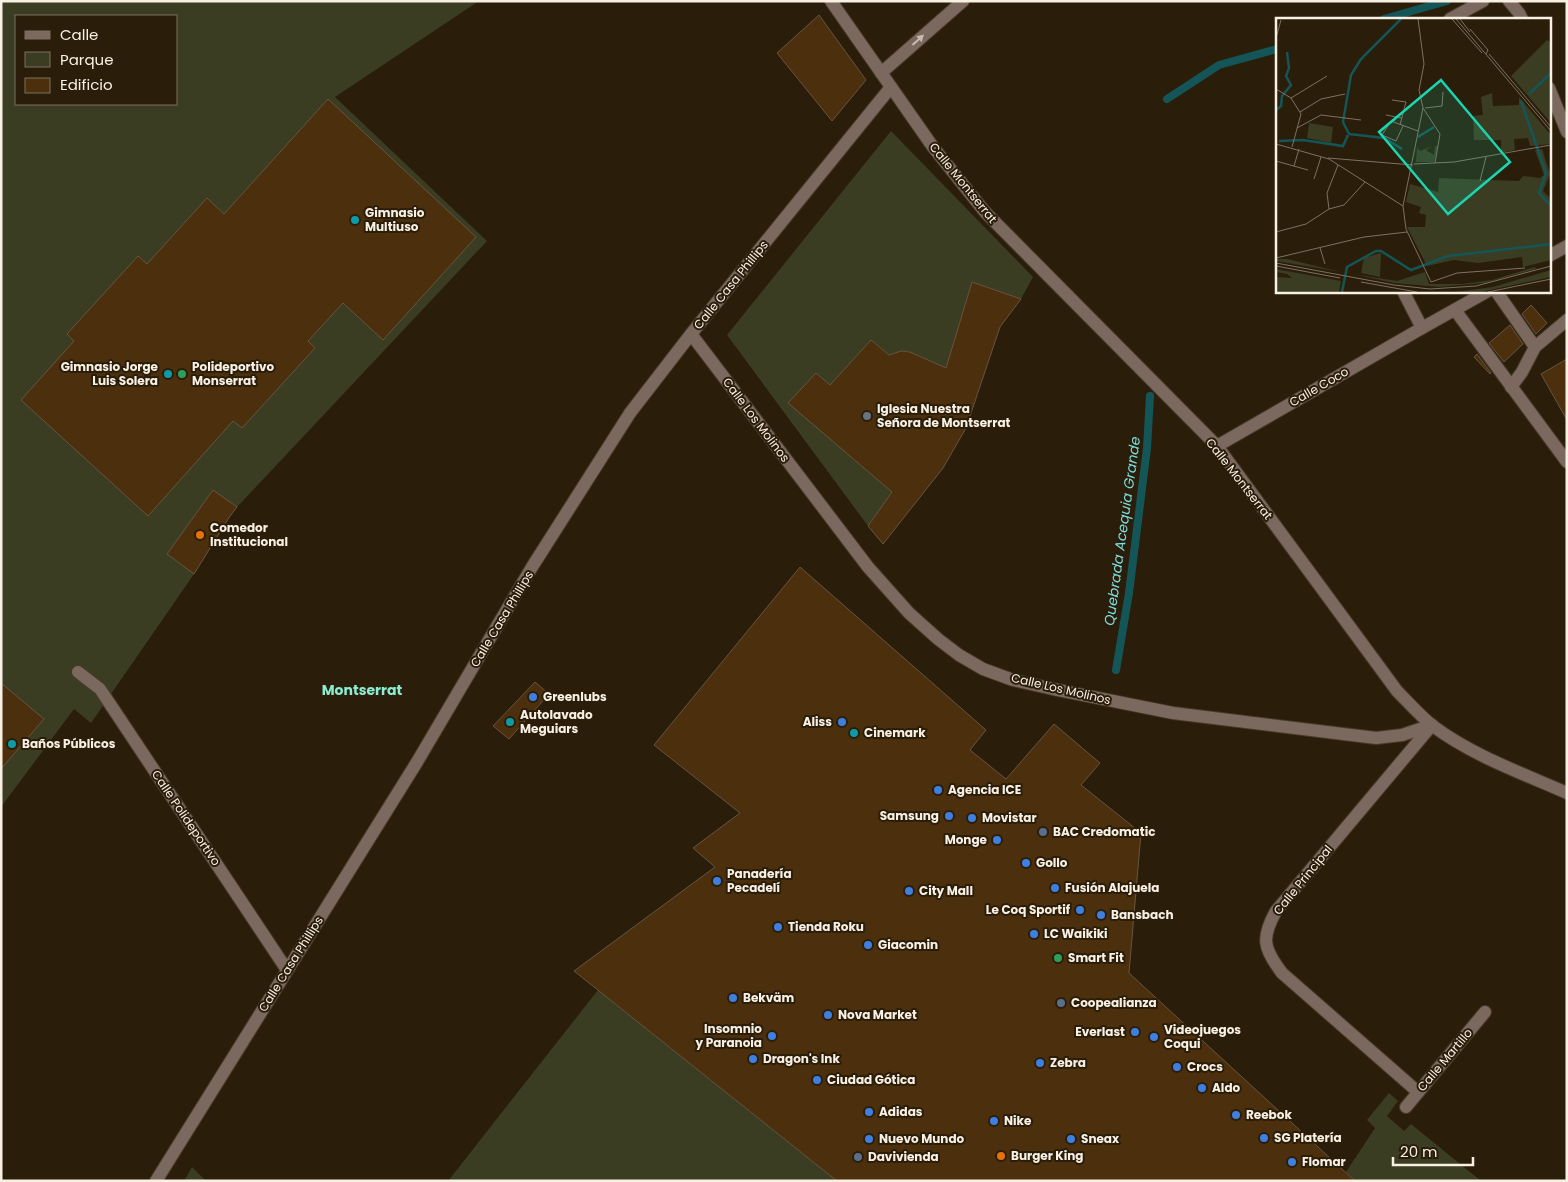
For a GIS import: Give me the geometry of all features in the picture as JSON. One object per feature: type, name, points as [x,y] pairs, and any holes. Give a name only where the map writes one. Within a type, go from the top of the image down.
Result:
[{"type":"street","name":"Calle Montserrat","points":[[831,1],[933,148],[985,212],[1216,446],[1397,691],[1432,726],[1458,742],[1486,757],[1567,793]]},
{"type":"street","points":[[881,72],[963,1]]},
{"type":"street","points":[[1452,18],[1483,1]]},
{"type":"street","points":[[1509,1],[1520,13],[1522,18]]},
{"type":"street","name":"Calle Casa Phillips","points":[[156,1181],[433,737],[537,559],[630,413],[691,334],[891,87]]},
{"type":"street","points":[[1550,90],[1567,132]]},
{"type":"street","points":[[1550,255],[1567,246]]},
{"type":"street","points":[[1404,292],[1422,328]]},
{"type":"street","name":"Calle Coco","points":[[1216,446],[1486,292]]},
{"type":"street","points":[[1497,292],[1535,347]]},
{"type":"street","points":[[1455,310],[1567,462]]},
{"type":"street","points":[[1511,387],[1522,372],[1535,347],[1567,320]]},
{"type":"street","name":"Calle Los Molinos","points":[[691,334],[868,567],[909,613],[938,639],[959,655],[984,669],[1013,680],[1173,713],[1376,738],[1402,735],[1432,726]]},
{"type":"street","name":"Calle Polideportivo","points":[[78,672],[100,689],[287,970]]},
{"type":"street","name":"Calle Principal","points":[[1418,1092],[1282,973],[1266,948],[1267,927],[1276,911],[1432,726]]},
{"type":"street","name":"Calle Martillo","points":[[1406,1107],[1485,1012]]},
{"type":"green space","name":"Polideportivo Monserrat","points":[[1,1],[479,1],[335,97],[487,241],[237,507],[194,574],[91,723],[74,709],[1,807]]},
{"type":"green space","points":[[891,131],[1033,277],[1021,299],[972,282],[952,349],[924,467],[910,352],[901,351],[889,355],[871,340],[830,385],[816,373],[789,403],[892,492],[868,526],[727,335]]},
{"type":"green space","points":[[598,990],[837,1181],[448,1181]]},
{"type":"green space","points":[[1389,1093],[1398,1101],[1387,1116],[1404,1131],[1411,1124],[1481,1181],[1355,1181],[1346,1172],[1375,1128],[1367,1120]]},
{"type":"green space","points":[[192,1167],[206,1181],[184,1181]]},
{"type":"building","points":[[819,15],[866,80],[832,121],[777,53]]},
{"type":"building","name":"Gimnasio Jorge Luis Solera","points":[[328,99],[476,237],[383,340],[343,303],[308,341],[315,348],[242,428],[233,421],[148,516],[21,400],[74,341],[67,334],[138,256],[147,264],[207,198],[224,214]]},
{"type":"building","name":"Iglesia Nuestra Señora de Montserrat","points":[[972,282],[1021,299],[1000,327],[966,428],[943,468],[883,544],[868,526],[892,492],[788,403],[816,373],[830,385],[871,340],[889,355],[901,351],[910,352],[946,368]]},
{"type":"building","points":[[1531,305],[1547,323],[1536,334],[1522,314]]},
{"type":"building","points":[[1510,325],[1523,344],[1504,362],[1489,343]]},
{"type":"building","points":[[1477,354],[1491,373],[1490,374],[1474,357]]},
{"type":"building","points":[[1567,359],[1567,420],[1541,374]]},
{"type":"building","name":"Comedor Institucional","points":[[213,490],[237,507],[194,574],[167,554]]},
{"type":"building","name":"City Mall","points":[[800,567],[986,730],[970,750],[1006,779],[1054,724],[1100,763],[1081,785],[1141,833],[1129,973],[1355,1181],[837,1181],[574,971],[715,867],[693,848],[740,813],[654,745]]},
{"type":"building","points":[[535,682],[549,694],[509,739],[493,726]]},
{"type":"building","name":"Baños Públicos","points":[[1,683],[44,719],[1,769]]},
{"type":"waterway","name":"Quebrada Acequia Grande","points":[[1388,18],[1447,1]]},
{"type":"waterway","name":"Quebrada Acequia Grande","points":[[1167,99],[1219,65],[1276,49]]},
{"type":"waterway","name":"Quebrada Acequia Grande","points":[[1116,670],[1129,593],[1147,448],[1150,396]]},
{"type":"place","name":"Gimnasio Multiuso","points":[[355,220]]},
{"type":"place","name":"Gimnasio Jorge Luis Solera","points":[[168,374]]},
{"type":"place","name":"Polideportivo Monserrat","points":[[182,374]]},
{"type":"place","name":"Iglesia Nuestra Señora de Montserrat","points":[[867,416]]},
{"type":"place","name":"Comedor Institucional","points":[[200,535]]},
{"type":"place","name":"Greenlubs","points":[[533,697]]},
{"type":"place","name":"Autolavado Meguiars","points":[[510,722]]},
{"type":"place","name":"Aliss","points":[[842,722]]},
{"type":"place","name":"Cinemark","points":[[854,733]]},
{"type":"place","name":"Baños Públicos","points":[[12,744]]},
{"type":"place","name":"Agencia ICE","points":[[938,790]]},
{"type":"place","name":"Samsung","points":[[949,816]]},
{"type":"place","name":"Movistar","points":[[972,818]]},
{"type":"place","name":"BAC Credomatic","points":[[1043,832]]},
{"type":"place","name":"Monge","points":[[997,840]]},
{"type":"place","name":"Gollo","points":[[1026,863]]},
{"type":"place","name":"Panadería Pecadelí","points":[[717,881]]},
{"type":"place","name":"Fusión Alajuela","points":[[1055,888]]},
{"type":"place","name":"City Mall","points":[[909,891]]},
{"type":"place","name":"Le Coq Sportif","points":[[1080,910]]},
{"type":"place","name":"Bansbach","points":[[1101,915]]},
{"type":"place","name":"Tienda Roku","points":[[778,927]]},
{"type":"place","name":"LC Waikiki","points":[[1034,934]]},
{"type":"place","name":"Giacomin","points":[[868,945]]},
{"type":"place","name":"Smart Fit","points":[[1058,958]]},
{"type":"place","name":"Bekväm","points":[[733,998]]},
{"type":"place","name":"Coopealianza","points":[[1061,1003]]},
{"type":"place","name":"Nova Market","points":[[828,1015]]},
{"type":"place","name":"Everlast","points":[[1135,1032]]},
{"type":"place","name":"Insomnio y Paranoia","points":[[772,1036]]},
{"type":"place","name":"Videojuegos Coqui","points":[[1154,1037]]},
{"type":"place","name":"Dragon's Ink","points":[[753,1059]]},
{"type":"place","name":"Zebra","points":[[1040,1063]]},
{"type":"place","name":"Crocs","points":[[1177,1067]]},
{"type":"place","name":"Ciudad Gótica","points":[[817,1080]]},
{"type":"place","name":"Aldo","points":[[1202,1088]]},
{"type":"place","name":"Adidas","points":[[869,1112]]},
{"type":"place","name":"Reebok","points":[[1236,1115]]},
{"type":"place","name":"Nike","points":[[994,1121]]},
{"type":"place","name":"SG Platería","points":[[1264,1138]]},
{"type":"place","name":"Nuevo Mundo","points":[[869,1139]]},
{"type":"place","name":"Sneax","points":[[1071,1139]]},
{"type":"place","name":"Burger King","points":[[1001,1156]]},
{"type":"place","name":"Davivienda","points":[[858,1157]]},
{"type":"place","name":"Flomar","points":[[1292,1162]]},
{"type":"district","name":"Montserrat","points":[[362,690]]}]
